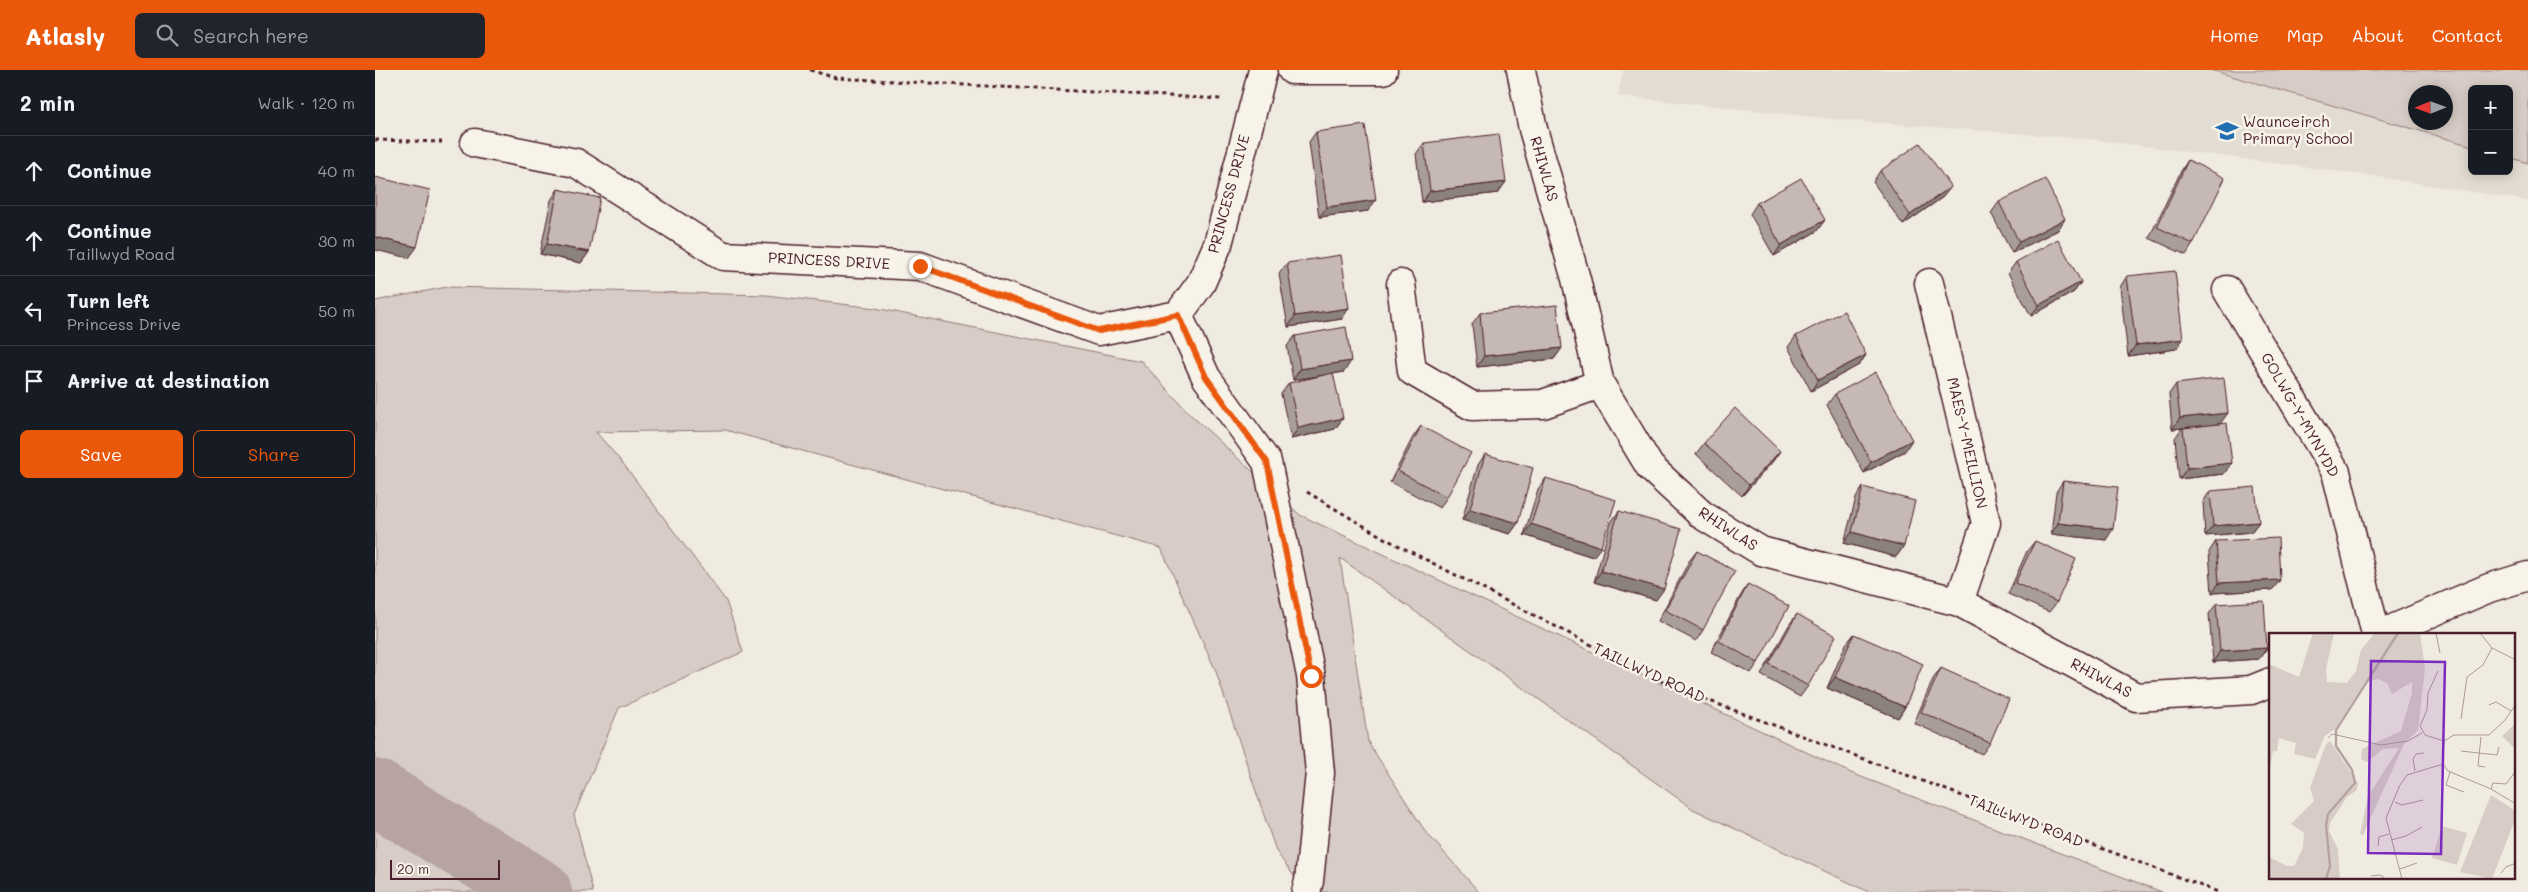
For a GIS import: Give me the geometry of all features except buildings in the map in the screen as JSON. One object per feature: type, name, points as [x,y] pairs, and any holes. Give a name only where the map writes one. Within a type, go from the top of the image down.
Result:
[{"type":"street","name":"PRINCESS DRIVE","points":[[475,143],[576,163],[723,256],[920,266],[1099,331],[1178,315],[1201,283],[1218,244],[1253,101],[1263,70]]},
{"type":"street","points":[[1293,70],[1383,70]]},
{"type":"street","name":"RHIWLAS","points":[[1521,70],[1533,129],[1576,279],[1600,384],[1650,467],[1702,515],[1761,551],[1959,602],[2136,697],[2251,690],[2269,683]]},
{"type":"street","name":"MAES-Y-MEILLION","points":[[1929,283],[1986,523],[1959,602]]},
{"type":"street","points":[[1401,284],[1412,371],[1472,406],[1543,404],[1600,384]]},
{"type":"street","name":"GOLWG-Y-MYNYDD","points":[[2227,290],[2337,472],[2376,633]]},
{"type":"street","points":[[1178,315],[1206,377],[1267,462],[1311,676],[1321,773],[1309,881],[1306,892]]},
{"type":"street","points":[[2383,633],[2489,588],[2528,576]]},
{"type":"path","points":[[810,70],[836,78],[1253,101]]},
{"type":"path","points":[[375,140],[475,143]]},
{"type":"path","name":"TAILLWYD ROAD","points":[[1267,462],[1312,496],[1384,538],[1675,688],[2218,892]]},
{"type":"shaded area","name":"Waunceirch Primary School","points":[[1623,70],[2528,70],[2528,201],[2366,175],[2089,139],[1853,121],[1618,96]]},
{"type":"shaded area","points":[[2211,70],[2528,70],[2528,163],[2513,158],[2513,85],[2468,85],[2468,145],[2417,130],[2453,130],[2453,85],[2408,85],[2408,127]]},
{"type":"shaded area","points":[[447,287],[766,295],[875,308],[1141,361],[1192,416],[1300,515],[1851,773],[2162,892],[1869,892],[1693,809],[1340,558],[1368,742],[1425,831],[1479,892],[1305,892],[1276,851],[1215,669],[1161,548],[725,430],[596,432],[625,466],[726,601],[743,652],[619,708],[574,815],[593,892],[375,892],[375,301]]},
{"type":"waterway","points":[[375,792],[539,892]]},
{"type":"place","name":"Waunceirch Primary School","points":[[2227,131]]},
{"type":"route","points":[[920,266],[1099,331],[1178,315],[1206,377],[1267,462],[1311,676]]}]
